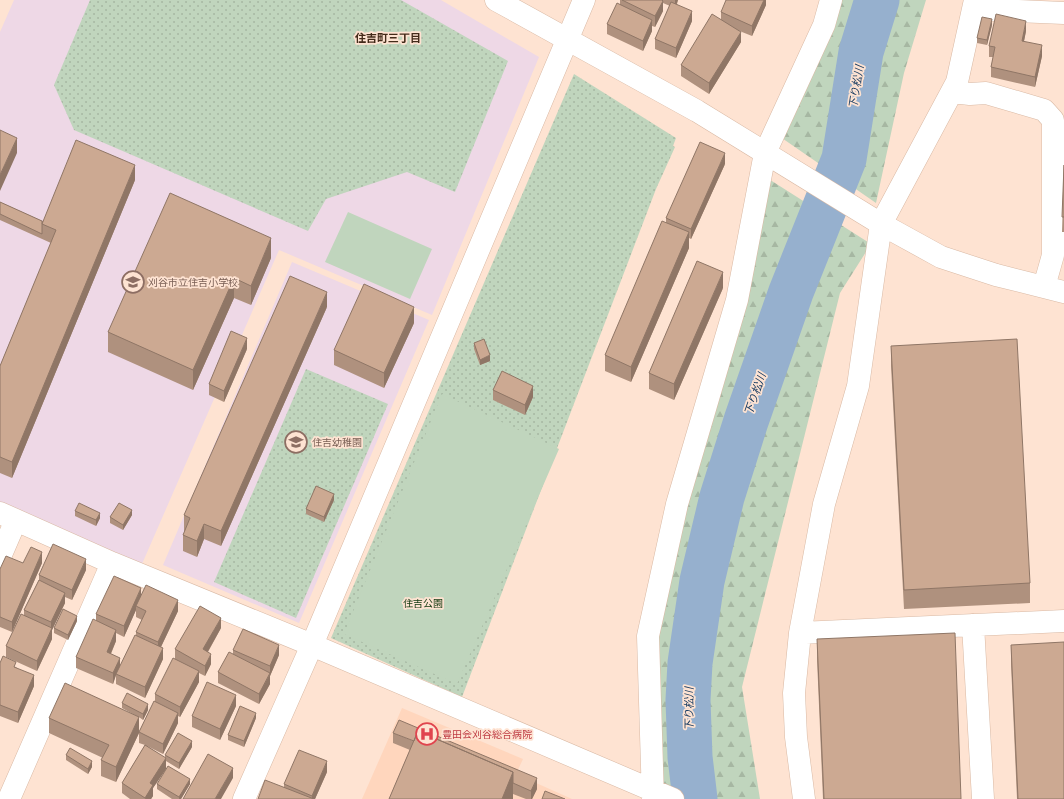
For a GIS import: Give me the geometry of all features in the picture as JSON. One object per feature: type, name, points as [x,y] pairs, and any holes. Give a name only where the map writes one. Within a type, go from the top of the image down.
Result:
[{"type":"street","points":[[496,0],[697,111],[876,221],[941,257],[996,275],[1054,290],[1053,120],[1044,110],[986,93],[970,94],[952,92]]},
{"type":"street","points":[[244,799],[312,645],[584,0]]},
{"type":"street","points":[[0,557],[8,516],[112,563],[312,645],[661,796],[648,636],[677,504],[737,300],[765,153],[824,25],[831,0]]},
{"type":"street","points":[[804,799],[796,737],[794,693],[800,633],[824,504],[858,386],[876,221],[957,82],[974,4],[1064,13]]},
{"type":"street","points":[[9,799],[112,563]]},
{"type":"street","points":[[800,633],[1064,621]]},
{"type":"street","points":[[973,625],[983,799]]},
{"type":"shaded area","name":"刈谷市立住吉小学校","points":[[14,0],[441,0],[539,57],[432,315],[279,250],[142,564],[0,502],[0,32]]},
{"type":"shaded area","name":"住吉幼稚園","points":[[292,262],[429,320],[299,623],[163,565]]},
{"type":"shaded area","name":"豊田会刈谷総合病院","points":[[402,708],[523,759],[516,774],[572,799],[362,799]]},
{"type":"green space","points":[[90,0],[401,0],[508,61],[455,192],[407,172],[326,199],[308,231],[74,130],[54,85]]},
{"type":"green space","points":[[831,0],[926,0],[904,73],[876,203],[776,134]]},
{"type":"green space","name":"住吉公園","points":[[574,74],[676,138],[673,146],[675,147],[656,189],[462,697],[331,638]]},
{"type":"green space","points":[[761,174],[871,244],[840,293],[742,687],[760,799],[693,799],[652,789],[648,636]]},
{"type":"green space","points":[[348,212],[432,249],[410,299],[325,262]]},
{"type":"green space","points":[[306,369],[388,404],[296,618],[214,582]]},
{"type":"green space","points":[[442,394],[559,449],[457,684],[344,634]]},
{"type":"building","points":[[622,0],[662,0],[663,1],[655,16]]},
{"type":"building","points":[[726,0],[764,0],[752,26],[721,12]]},
{"type":"building","points":[[671,2],[692,11],[676,48],[655,39]]},
{"type":"building","points":[[617,3],[652,20],[643,41],[607,24]]},
{"type":"building","points":[[712,14],[741,32],[709,83],[681,65]]},
{"type":"building","points":[[996,14],[1026,21],[1022,41],[1042,45],[1035,77],[991,67],[995,47],[989,46]]},
{"type":"building","points":[[982,17],[992,19],[987,40],[977,38]]},
{"type":"building","points":[[0,130],[17,138],[0,175]]},
{"type":"building","points":[[76,140],[135,165],[12,462],[0,457],[0,366],[56,230],[42,224]]},
{"type":"building","points":[[700,142],[725,153],[691,229],[666,218]]},
{"type":"building","points":[[1064,165],[1064,217],[1062,217]]},
{"type":"building","points":[[170,193],[271,238],[251,286],[234,278],[193,370],[108,332]]},
{"type":"building","points":[[0,202],[42,221],[42,234],[0,214]]},
{"type":"building","points":[[662,221],[689,232],[631,367],[605,355]]},
{"type":"building","points":[[697,261],[723,272],[674,384],[649,373]]},
{"type":"building","points":[[290,276],[327,292],[221,531],[204,524],[197,541],[183,535],[190,518],[184,515]]},
{"type":"building","points":[[364,284],[414,307],[384,373],[334,350]]},
{"type":"building","points":[[231,331],[247,338],[224,391],[209,384]]},
{"type":"building","points":[[484,339],[490,355],[480,360],[474,343]]},
{"type":"building","points":[[1017,339],[1030,583],[904,590],[891,346]]},
{"type":"building","points":[[502,371],[533,386],[525,405],[493,390]]},
{"type":"building","points":[[316,486],[334,494],[324,517],[306,509]]},
{"type":"building","points":[[79,503],[100,513],[96,520],[75,511]]},
{"type":"building","points":[[119,503],[132,510],[123,525],[110,517]]},
{"type":"building","points":[[53,544],[86,559],[72,590],[39,575]]},
{"type":"building","points":[[31,547],[42,552],[12,622],[0,617],[0,569],[6,556],[23,563]]},
{"type":"building","points":[[114,576],[141,588],[124,626],[96,614]]},
{"type":"building","points":[[39,580],[65,593],[51,622],[24,610]]},
{"type":"building","points":[[146,585],[178,600],[158,642],[136,632],[146,611],[136,606]]},
{"type":"building","points":[[200,606],[221,618],[203,649],[211,654],[205,666],[175,649]]},
{"type":"building","points":[[63,609],[77,616],[68,635],[54,628]]},
{"type":"building","points":[[21,614],[52,628],[37,661],[6,646]]},
{"type":"building","points":[[93,619],[116,630],[107,652],[120,658],[113,673],[76,657]]},
{"type":"building","points":[[243,629],[279,645],[270,666],[233,650]]},
{"type":"building","points":[[955,633],[961,799],[824,799],[817,639]]},
{"type":"building","points":[[135,635],[163,648],[145,687],[116,674]]},
{"type":"building","points":[[1064,642],[1064,799],[1018,799],[1011,645]]},
{"type":"building","points":[[229,652],[270,673],[259,694],[218,672]]},
{"type":"building","points":[[3,656],[16,662],[14,667],[34,675],[18,712],[0,705],[0,663]]},
{"type":"building","points":[[173,658],[199,671],[180,707],[155,694]]},
{"type":"building","points":[[207,682],[236,695],[220,729],[192,716]]},
{"type":"building","points":[[65,683],[139,717],[116,767],[101,760],[109,745],[49,718]]},
{"type":"building","points":[[127,693],[148,704],[143,714],[122,703]]},
{"type":"building","points":[[154,701],[178,713],[163,744],[139,732]]},
{"type":"building","points":[[240,706],[256,713],[244,741],[228,735]]},
{"type":"building","points":[[399,720],[537,778],[531,791],[513,783],[513,772],[418,731],[414,741],[393,733]]},
{"type":"building","points":[[418,731],[513,772],[502,799],[389,799]]},
{"type":"building","points":[[178,733],[192,741],[179,763],[165,755]]},
{"type":"building","points":[[145,745],[166,758],[150,783],[153,785],[145,798],[122,783]]},
{"type":"building","points":[[70,748],[92,761],[88,769],[66,755]]},
{"type":"building","points":[[299,750],[327,761],[312,796],[284,784]]},
{"type":"building","points":[[208,754],[233,768],[215,799],[183,799]]},
{"type":"building","points":[[168,766],[190,779],[179,797],[157,784]]},
{"type":"building","points":[[265,780],[314,799],[258,799]]},
{"type":"building","points":[[545,791],[565,799],[542,799]]},
{"type":"waterway","name":"下り松川","points":[[695,799],[690,757],[688,700],[690,663],[702,581],[722,497],[746,421],[791,292],[844,159],[861,52],[877,0]]},
{"type":"place","name":"刈谷市立住吉小学校","points":[[133,282]]},
{"type":"place","name":"住吉幼稚園","points":[[296,442]]},
{"type":"place","name":"豊田会刈谷総合病院","points":[[427,734]]},
{"type":"district","name":"住吉町三丁目","points":[[388,38]]}]
